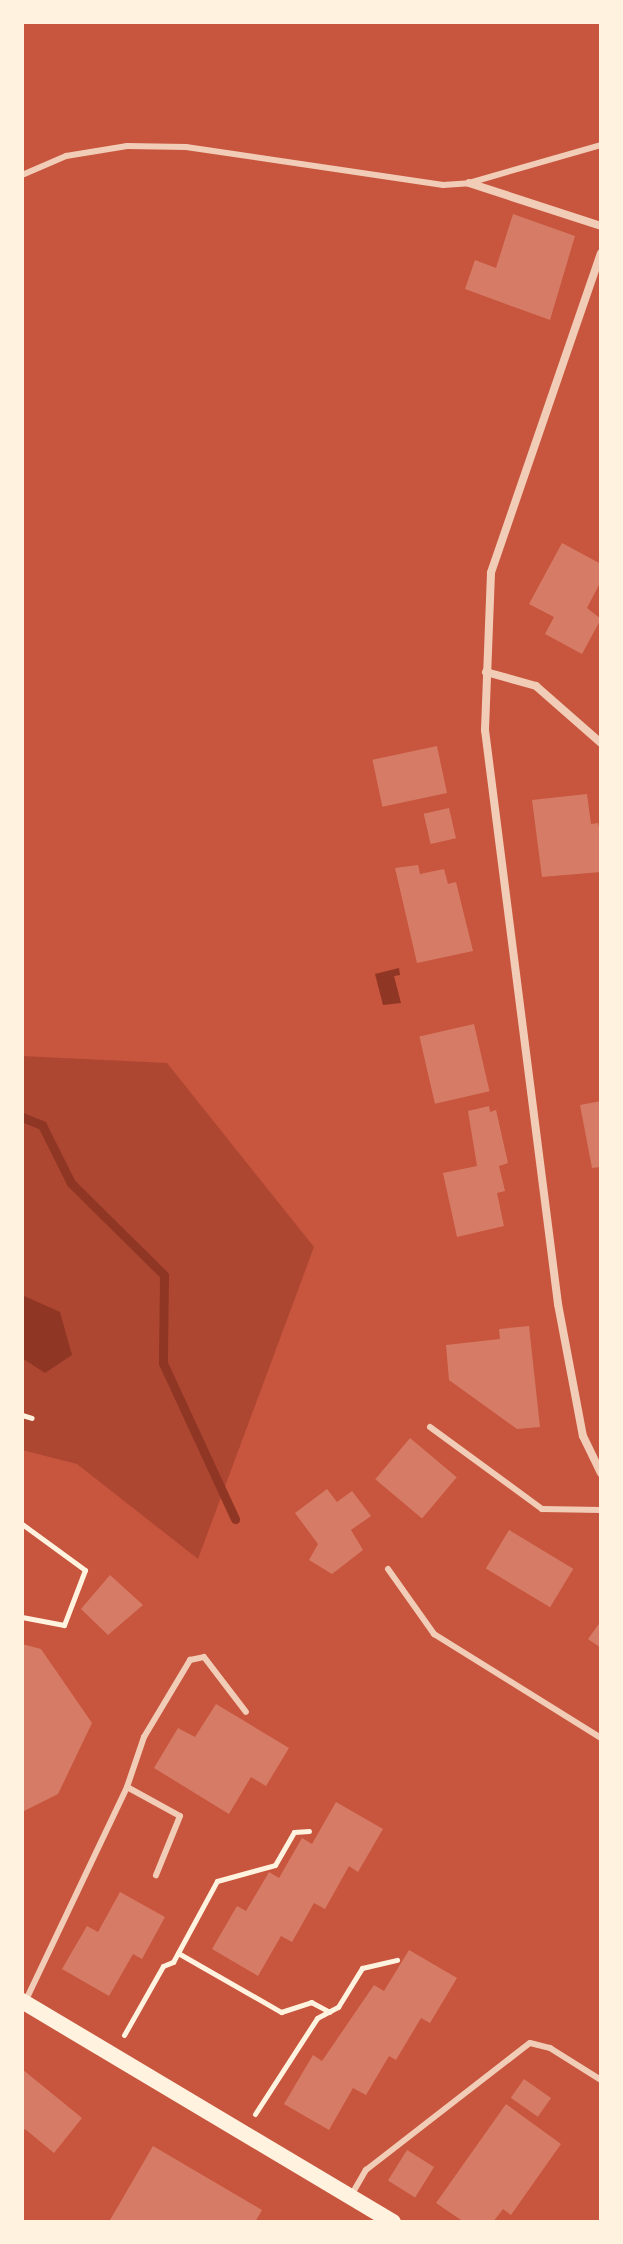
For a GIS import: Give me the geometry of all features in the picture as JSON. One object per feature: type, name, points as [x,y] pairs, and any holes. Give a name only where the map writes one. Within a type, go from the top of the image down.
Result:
[{"type":"main road","points":[[23,2002],[113,2053],[241,2135],[393,2222]]},
{"type":"street","points":[[469,183],[601,226]]},
{"type":"street","points":[[601,253],[491,573],[485,730],[558,1304],[583,1436],[601,1473]]},
{"type":"street","points":[[486,672],[536,686],[601,743]]},
{"type":"lane","points":[[22,175],[66,156],[127,146],[186,147],[443,185],[469,183],[601,145]]},
{"type":"lane","points":[[430,1427],[542,1509],[601,1510]]},
{"type":"lane","points":[[388,1569],[434,1634],[601,1738]]},
{"type":"lane","points":[[23,2002],[127,1787],[144,1737],[190,1660],[204,1657],[246,1712]]},
{"type":"lane","points":[[127,1787],[180,1816],[156,1875]]},
{"type":"lane","points":[[350,2197],[366,2170],[530,2043],[550,2048],[601,2080]]},
{"type":"path","points":[[22,1415],[32,1418]]},
{"type":"path","points":[[22,1524],[85,1570],[64,1625],[22,1617]]},
{"type":"path","points":[[113,2053],[163,1966],[178,1953],[217,1881],[275,1865],[294,1832],[309,1831]]},
{"type":"path","points":[[178,1953],[281,2012],[311,2002],[330,2012]]},
{"type":"path","points":[[241,2135],[317,2018],[338,2007],[362,1968],[397,1960]]},
{"type":"shaded area","points":[[399,968],[400,975],[394,976],[401,1003],[383,1005],[375,974]]},
{"type":"shaded area","points":[[22,1056],[167,1063],[314,1247],[198,1559],[77,1464],[22,1450]]},
{"type":"shaded area","points":[[22,1295],[60,1312],[72,1355],[45,1373],[22,1358]]},
{"type":"building","points":[[513,214],[575,236],[550,320],[465,289],[475,260],[496,268]]},
{"type":"building","points":[[562,543],[601,564],[601,581],[587,608],[601,619],[582,654],[545,634],[554,617],[529,604]]},
{"type":"building","points":[[437,746],[447,793],[382,807],[372,760]]},
{"type":"building","points":[[587,794],[591,824],[598,823],[601,837],[601,872],[542,877],[532,800]]},
{"type":"building","points":[[449,808],[456,838],[431,844],[424,814]]},
{"type":"building","points":[[418,865],[420,874],[444,869],[448,884],[456,882],[473,951],[417,963],[395,868]]},
{"type":"building","points":[[474,1024],[490,1091],[435,1104],[419,1037]]},
{"type":"building","points":[[601,1101],[601,1167],[592,1168],[580,1105]]},
{"type":"building","points":[[489,1106],[490,1112],[496,1110],[508,1163],[499,1166],[505,1191],[497,1193],[504,1226],[457,1237],[443,1173],[477,1166],[468,1111]]},
{"type":"building","points":[[529,1326],[540,1427],[517,1429],[449,1380],[446,1345],[500,1339],[499,1329]]},
{"type":"building","points":[[410,1438],[457,1477],[422,1519],[375,1479]]},
{"type":"building","points":[[327,1489],[337,1502],[352,1491],[371,1516],[351,1530],[363,1550],[332,1574],[309,1560],[318,1544],[295,1513]]},
{"type":"building","points":[[509,1530],[573,1569],[550,1607],[486,1569]]},
{"type":"building","points":[[110,1575],[143,1605],[108,1635],[81,1609]]},
{"type":"building","points":[[601,1621],[601,1648],[588,1639]]},
{"type":"building","points":[[22,1644],[41,1649],[92,1723],[58,1794],[22,1812]]},
{"type":"building","points":[[216,1704],[289,1748],[266,1786],[251,1777],[229,1814],[154,1768],[178,1728],[195,1737]]},
{"type":"building","points":[[336,1802],[383,1829],[358,1872],[349,1866],[325,1909],[314,1903],[292,1942],[281,1936],[258,1976],[212,1949],[237,1906],[246,1911],[269,1872],[279,1878],[302,1838],[312,1844]]},
{"type":"building","points":[[120,1892],[165,1917],[142,1959],[133,1954],[109,1996],[62,1969],[87,1926],[98,1932]]},
{"type":"building","points":[[409,1950],[457,1978],[430,2023],[421,2018],[396,2060],[389,2056],[366,2095],[353,2088],[329,2130],[284,2104],[313,2055],[322,2061],[374,1985],[384,1991]]},
{"type":"building","points":[[22,2069],[82,2118],[54,2153],[25,2129],[22,2132]]},
{"type":"building","points":[[524,2079],[551,2098],[538,2117],[511,2098]]},
{"type":"building","points":[[506,2104],[561,2144],[511,2215],[503,2209],[493,2222],[464,2222],[436,2203]]},
{"type":"building","points":[[153,2146],[262,2210],[255,2222],[110,2220]]},
{"type":"building","points":[[407,2150],[434,2167],[415,2197],[388,2181]]},
{"type":"waterway","points":[[22,1117],[42,1125],[71,1183],[164,1275],[163,1363],[235,1519]]}]
